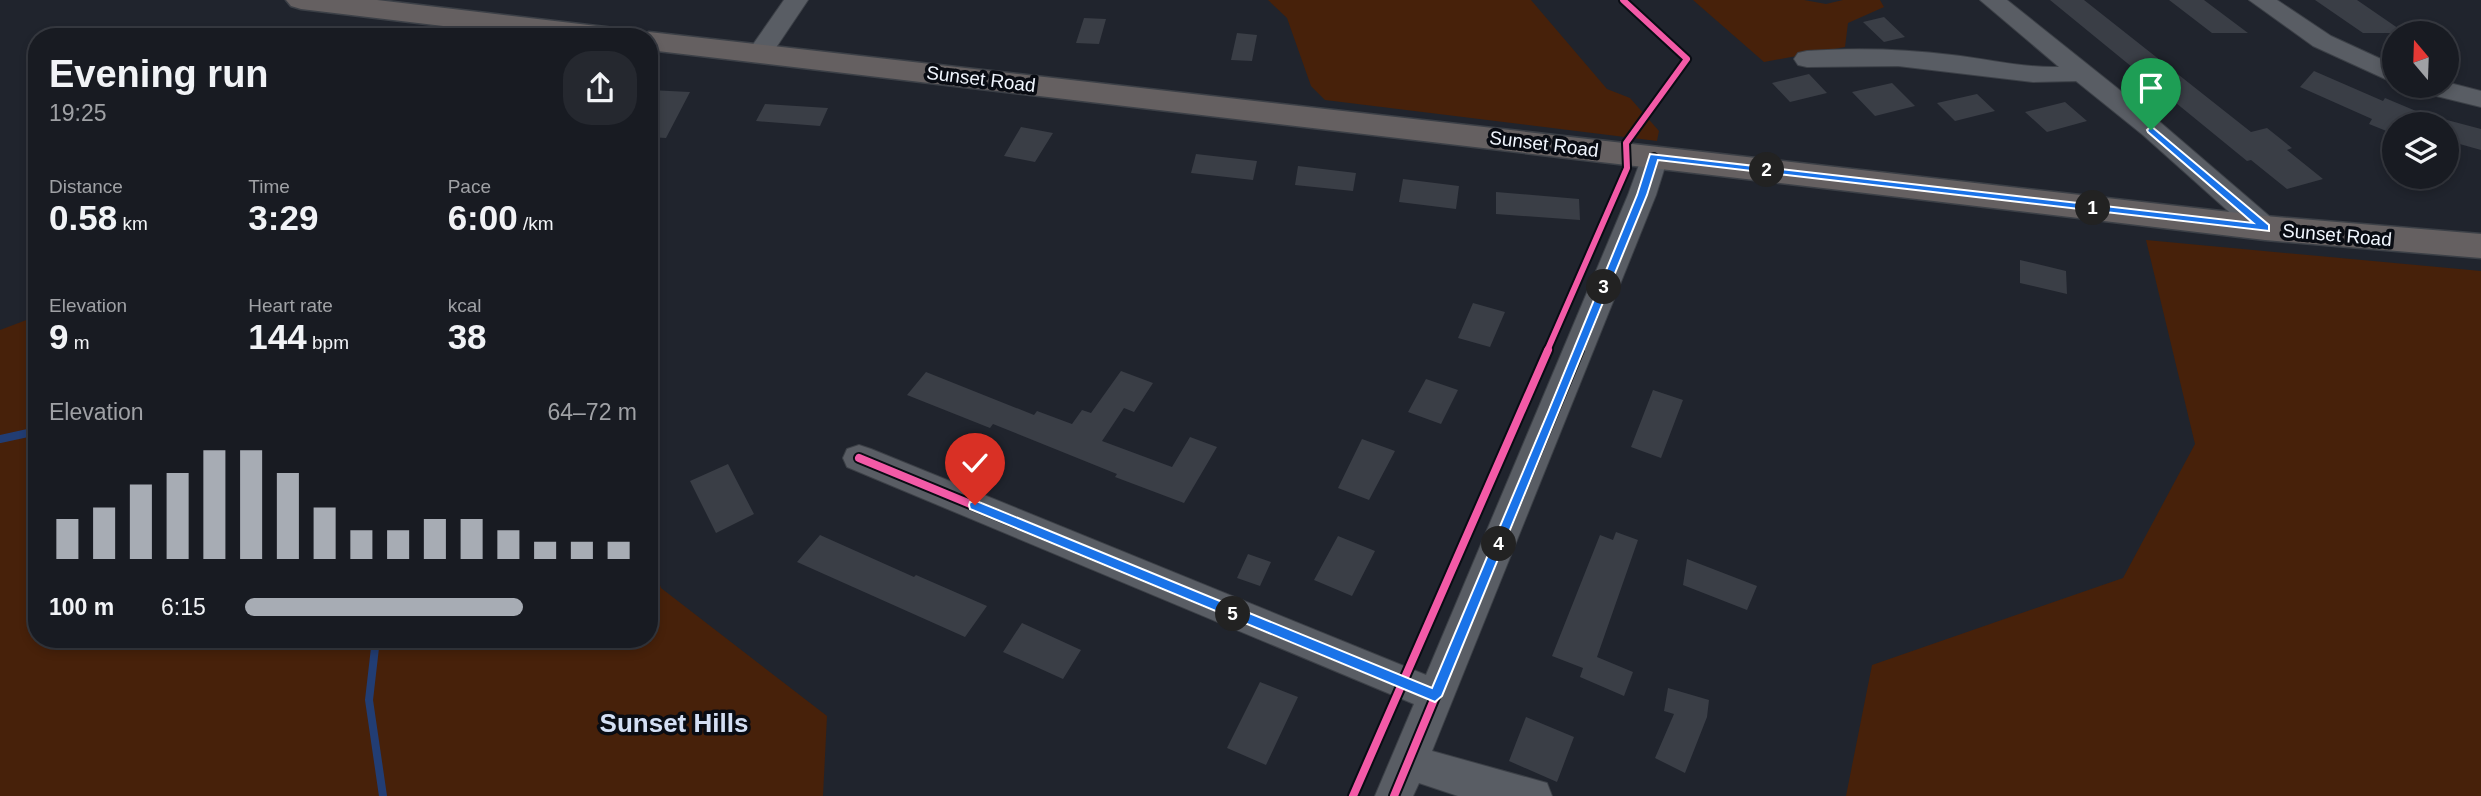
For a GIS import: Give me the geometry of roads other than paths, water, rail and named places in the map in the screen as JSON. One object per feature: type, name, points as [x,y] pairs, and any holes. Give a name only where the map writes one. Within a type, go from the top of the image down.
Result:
[{"type":"main road","points":[[301,0],[538,28]]},
{"type":"main road","name":"Sunset Road","points":[[658,42],[2265,228],[2481,246]]},
{"type":"street","points":[[760,53],[796,0]]},
{"type":"street","points":[[1992,0],[2265,228]]},
{"type":"street","points":[[2261,0],[2322,41],[2382,69]]},
{"type":"street","points":[[1807,59],[1852,55],[1941,61],[2060,76],[2081,72]]},
{"type":"street","points":[[2459,94],[2481,99]]},
{"type":"street","points":[[1533,796],[1485,786],[1401,779],[1554,412],[1642,195],[1654,157]]},
{"type":"street","points":[[859,458],[1435,696]]},
{"type":"waterway","points":[[0,439],[28,433]]},
{"type":"waterway","points":[[375,648],[369,700],[383,796]]},
{"type":"district","name":"Sunset Hills","points":[[674,723]]}]
